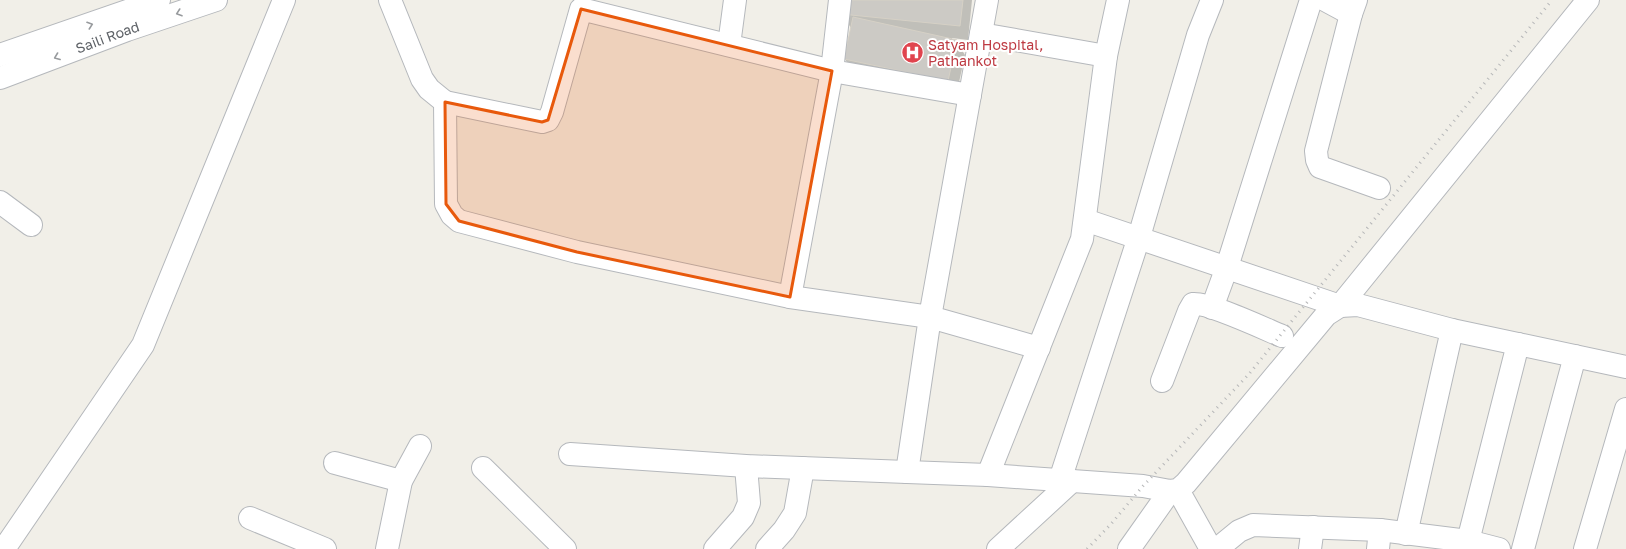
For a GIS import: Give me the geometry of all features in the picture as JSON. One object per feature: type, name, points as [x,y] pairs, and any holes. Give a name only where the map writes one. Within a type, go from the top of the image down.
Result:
[{"type":"street","points":[[0,55],[128,14],[159,0]]},
{"type":"street","name":"Saili Road","points":[[0,78],[128,14],[216,0]]},
{"type":"street","points":[[4,549],[143,345],[284,0]]},
{"type":"street","points":[[390,0],[422,79],[429,89],[445,102],[542,122],[548,120],[552,112],[582,5],[832,71],[970,95]]},
{"type":"street","points":[[729,45],[734,0]]},
{"type":"street","points":[[790,297],[832,71],[840,0]]},
{"type":"street","points":[[907,472],[930,316],[987,0]]},
{"type":"street","points":[[998,549],[1066,481],[1198,35],[1212,0]]},
{"type":"street","points":[[1212,308],[1227,267],[1311,0]]},
{"type":"street","points":[[1326,0],[1354,7],[1316,151],[1317,160],[1320,167],[1379,188]]},
{"type":"street","points":[[1130,549],[1174,491],[1186,483],[1326,315],[1340,306],[1588,0]]},
{"type":"street","points":[[988,475],[1082,238],[1112,1]]},
{"type":"street","points":[[981,34],[1106,56]]},
{"type":"street","points":[[445,102],[446,204],[452,215],[459,221],[577,252],[790,297],[930,316],[1039,348]]},
{"type":"street","points":[[0,202],[31,225]]},
{"type":"street","points":[[1085,220],[1340,306],[1358,305],[1452,330],[1575,356],[1625,363]]},
{"type":"street","points":[[1162,381],[1192,304],[1212,308],[1282,336]]},
{"type":"street","points":[[1406,534],[1452,330]]},
{"type":"street","points":[[1467,545],[1518,344]]},
{"type":"street","points":[[1523,549],[1575,356]]},
{"type":"street","points":[[1585,549],[1626,409]]},
{"type":"street","points":[[387,549],[401,481],[420,446]]},
{"type":"street","points":[[570,454],[746,466],[988,475],[1143,486],[1174,491],[1211,549]]},
{"type":"street","points":[[335,463],[401,481]]},
{"type":"street","points":[[715,549],[743,517],[749,503],[746,466]]},
{"type":"street","points":[[482,468],[565,549]]},
{"type":"street","points":[[767,549],[784,530],[795,512],[803,468]]},
{"type":"street","points":[[250,518],[303,545],[325,549]]},
{"type":"street","points":[[1217,549],[1239,532],[1252,526],[1313,527],[1379,540],[1406,534],[1499,549]]},
{"type":"street","points":[[1310,549],[1313,527]]},
{"type":"highlighted area","points":[[581,9],[832,71],[790,297],[577,252],[459,221],[446,204],[445,102],[542,122],[548,120]]},
{"type":"building","points":[[843,0],[963,0],[960,26],[841,14]]},
{"type":"building","points":[[853,17],[957,40],[948,81],[844,59]]},
{"type":"railway","points":[[1087,549],[1111,524],[1143,486],[1249,374],[1552,0]]},
{"type":"place","name":"Satyam Hospital, Pathankot","points":[[912,53]]}]
